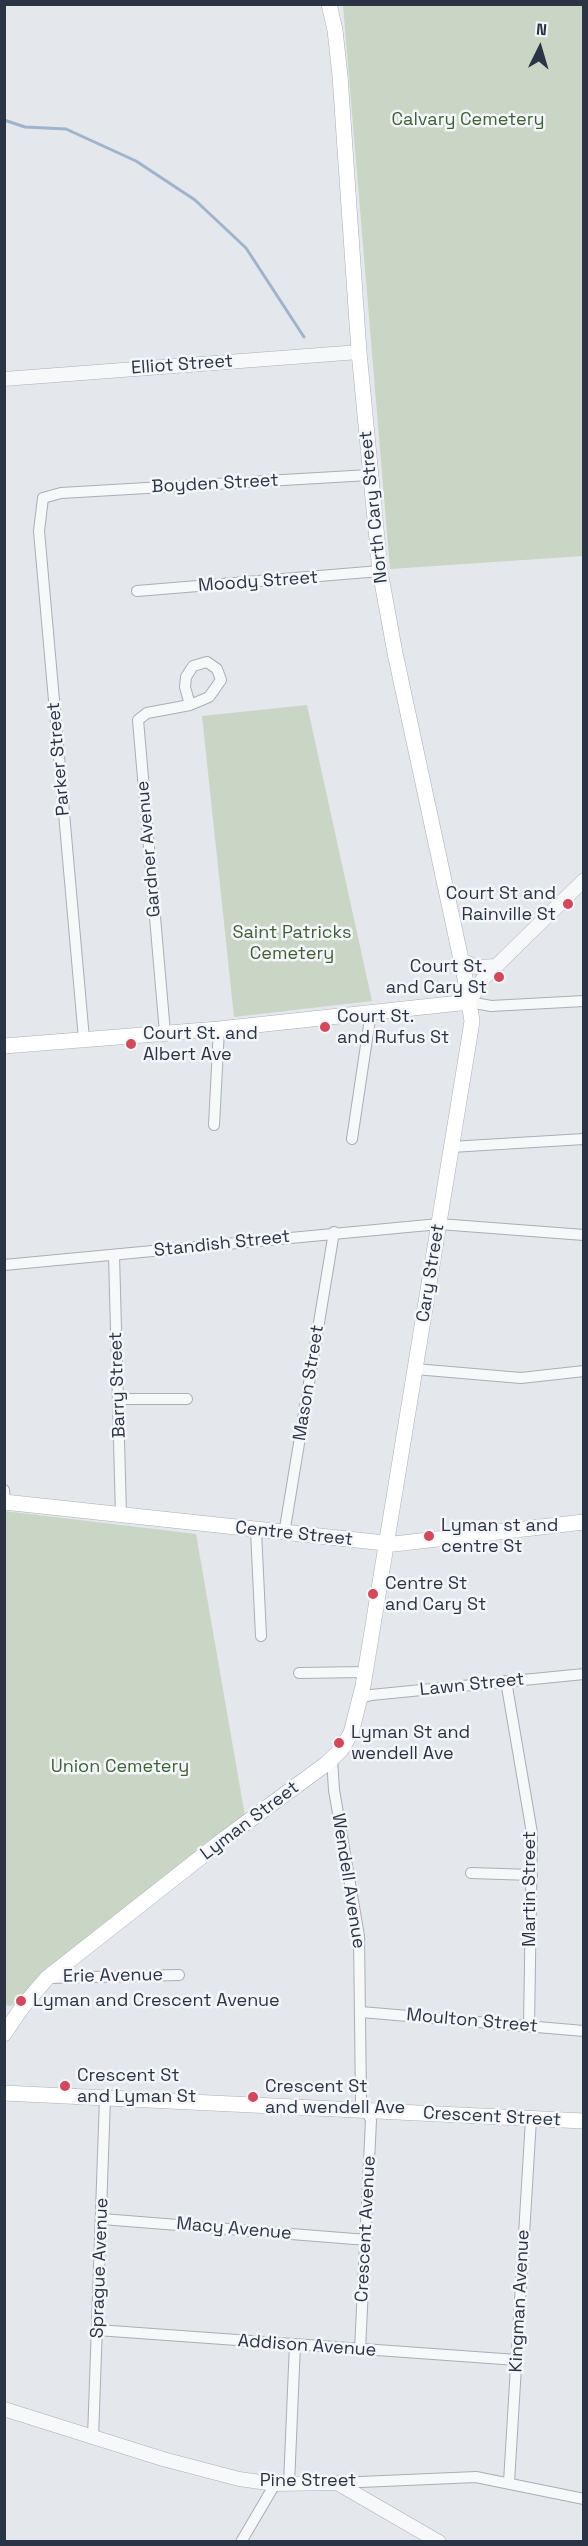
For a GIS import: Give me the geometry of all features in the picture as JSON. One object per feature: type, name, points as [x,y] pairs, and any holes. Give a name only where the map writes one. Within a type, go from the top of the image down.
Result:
[{"type":"main road","name":"North Cary Street","points":[[329,4],[335,30],[340,76],[358,352],[380,571],[393,644],[462,960],[469,1002]]},
{"type":"main road","points":[[4,1046],[219,1029],[469,1002]]},
{"type":"main road","name":"Cary Street","points":[[386,1543],[471,1030],[469,1002]]},
{"type":"main road","name":"Centre Street","points":[[5,1502],[256,1531],[386,1543],[421,1542],[584,1522]]},
{"type":"main road","name":"Lyman Street","points":[[4,2034],[23,2006],[47,1978],[332,1758],[351,1733],[360,1698],[386,1543]]},
{"type":"main road","name":"Crescent Street","points":[[4,2093],[584,2121]]},
{"type":"street","name":"Elliot Street","points":[[4,379],[358,352]]},
{"type":"street","name":"Boyden Street","points":[[61,493],[369,474]]},
{"type":"street","name":"Parker Street","points":[[61,493],[43,498],[39,531],[84,1039]]},
{"type":"street","name":"Moody Street","points":[[136,591],[380,571]]},
{"type":"street","name":"Gardner Avenue","points":[[165,1033],[138,720],[147,713],[190,705]]},
{"type":"street","points":[[583,881],[483,979],[469,1002],[491,1006],[584,1001]]},
{"type":"street","points":[[462,960],[476,967],[496,966]]},
{"type":"street","points":[[352,1139],[371,1012]]},
{"type":"street","points":[[214,1125],[219,1029]]},
{"type":"street","points":[[452,1148],[584,1139]]},
{"type":"street","name":"Standish Street","points":[[4,1265],[334,1232],[439,1224],[584,1235]]},
{"type":"street","name":"Mason Street","points":[[284,1534],[334,1232]]},
{"type":"street","name":"Barry Street","points":[[114,1255],[121,1515]]},
{"type":"street","points":[[415,1369],[521,1378],[584,1371]]},
{"type":"street","points":[[119,1399],[187,1399]]},
{"type":"street","points":[[4,1490],[5,1502]]},
{"type":"street","points":[[256,1531],[261,1636]]},
{"type":"street","points":[[299,1673],[366,1672]]},
{"type":"street","name":"Lawn Street","points":[[360,1698],[371,1695],[584,1674]]},
{"type":"street","name":"Martin Street","points":[[506,1681],[532,1833],[529,2026]]},
{"type":"street","name":"Wendell Avenue","points":[[332,1758],[334,1790],[359,1936],[361,2102],[366,2111]]},
{"type":"street","points":[[471,1873],[532,1875]]},
{"type":"street","name":"Erie Avenue","points":[[47,1978],[179,1975]]},
{"type":"street","name":"Moulton Street","points":[[361,2012],[584,2031]]},
{"type":"street","name":"Sprague Avenue","points":[[93,2438],[105,2098]]},
{"type":"street","name":"Crescent Avenue","points":[[360,2349],[371,2120],[366,2111]]},
{"type":"street","name":"Kingman Avenue","points":[[509,2482],[531,2119]]},
{"type":"street","name":"Macy Avenue","points":[[102,2219],[367,2240]]},
{"type":"street","name":"Addison Avenue","points":[[97,2330],[517,2360]]},
{"type":"street","points":[[241,2541],[282,2484],[295,2344]]},
{"type":"street","name":"Pine Street","points":[[4,2409],[93,2438],[216,2473],[282,2484],[476,2477],[584,2499]]},
{"type":"street","points":[[337,2483],[438,2541]]},
{"type":"green space","name":"Calvary Cemetery","points":[[343,5],[583,5],[583,556],[390,569]]},
{"type":"green space","name":"Saint Patricks Cemetery","points":[[307,705],[372,1001],[234,1017],[202,716]]},
{"type":"green space","name":"Union Cemetery","points":[[4,1511],[196,1534],[245,1816],[91,1934],[11,2006],[4,2005]]},
{"type":"waterway","points":[[4,120],[25,127],[66,129],[136,161],[195,200],[246,248],[304,337]]},
{"type":"place","name":"Court St and Rainville St","points":[[568,904]]},
{"type":"place","name":"Court St. and Cary St","points":[[499,977]]},
{"type":"place","name":"Court St. and Rufus St","points":[[325,1027]]},
{"type":"place","name":"Court St. and Albert Ave","points":[[131,1044]]},
{"type":"place","name":"Lyman st and centre St","points":[[429,1536]]},
{"type":"place","name":"Centre St and Cary St","points":[[373,1594]]},
{"type":"place","name":"Lyman St and wendell Ave","points":[[339,1743]]},
{"type":"place","name":"Lyman and Crescent Avenue","points":[[21,2001]]},
{"type":"place","name":"Crescent St and Lyman St","points":[[65,2086]]},
{"type":"place","name":"Crescent St and wendell Ave","points":[[253,2097]]}]
